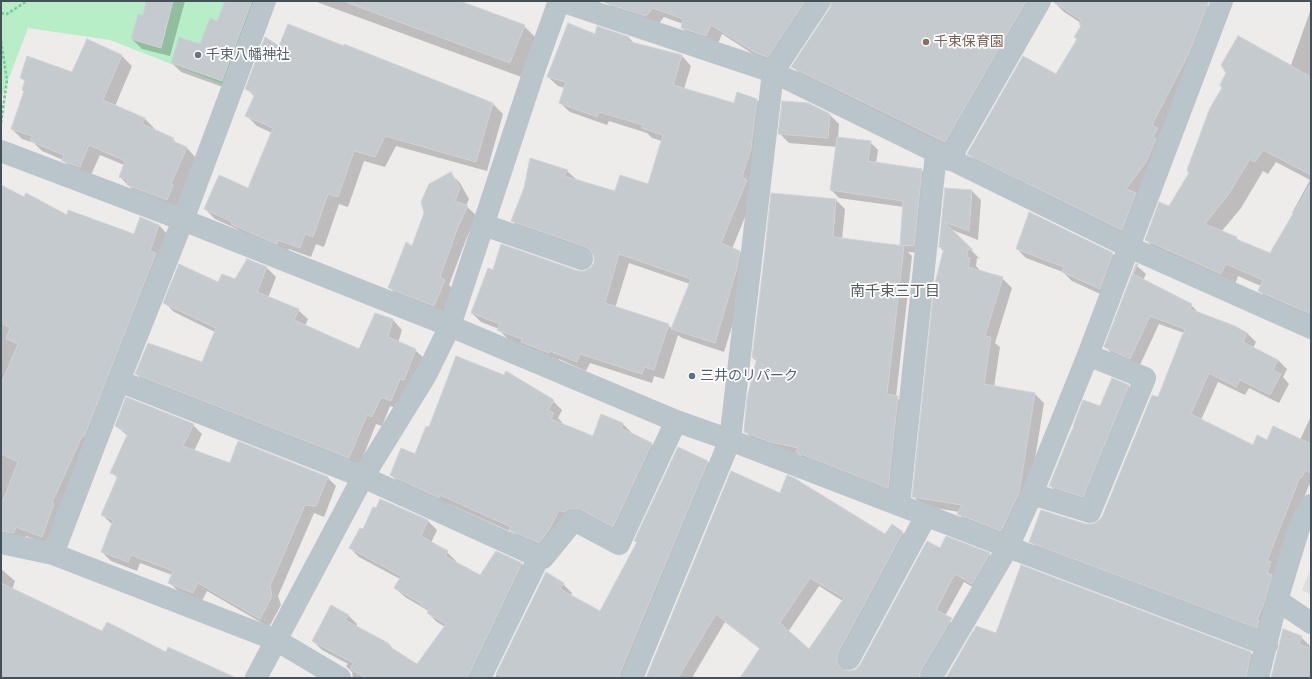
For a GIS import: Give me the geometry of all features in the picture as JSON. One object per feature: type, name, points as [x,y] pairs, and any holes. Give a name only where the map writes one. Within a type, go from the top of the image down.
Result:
[{"type":"street","points":[[53,554],[119,381],[183,220],[265,1]]},
{"type":"street","points":[[256,678],[363,477],[426,375],[450,326],[535,68],[560,1],[773,72],[943,157],[1129,247],[1311,328]]},
{"type":"street","points":[[632,678],[730,440],[773,72],[820,1]]},
{"type":"street","points":[[899,505],[943,157],[1040,1]]},
{"type":"street","points":[[931,678],[1008,547],[1032,494],[1088,355],[1222,1]]},
{"type":"street","points":[[1,151],[183,220],[450,326],[676,421],[730,440],[1267,645]]},
{"type":"street","points":[[484,224],[582,259]]},
{"type":"street","points":[[1032,494],[1090,512],[1146,378],[1088,355]]},
{"type":"street","points":[[119,381],[363,477],[543,558],[574,520],[619,544],[676,421]]},
{"type":"street","points":[[1258,678],[1277,600],[1299,528],[1311,505]]},
{"type":"street","points":[[850,659],[926,516]]},
{"type":"street","points":[[1,543],[53,554],[276,640],[340,678]]},
{"type":"street","points":[[480,678],[539,557]]},
{"type":"street","points":[[1277,600],[1311,623]]},
{"type":"path","points":[[1,13],[7,14],[27,1]]},
{"type":"path","points":[[1,41],[6,80],[1,123]]},
{"type":"shaded area","points":[[1311,569],[1311,595],[1302,590]]},
{"type":"green space","name":"千束八幡神社","points":[[1,1],[259,1],[230,87],[110,40],[28,28],[1,99]]},
{"type":"building","points":[[146,1],[173,1],[161,48],[131,39],[138,14],[143,15]]},
{"type":"building","points":[[225,1],[252,1],[222,81],[171,63],[179,37],[200,44],[210,18],[217,21]]},
{"type":"building","points":[[348,1],[460,1],[525,25],[510,63],[348,3]]},
{"type":"building","points":[[606,1],[805,1],[768,57],[756,53],[711,25],[706,36],[681,28],[683,19],[653,8],[646,16],[605,3]]},
{"type":"building","points":[[832,1],[1026,1],[945,142],[791,67],[830,8]]},
{"type":"building","points":[[1052,1],[1209,1],[1189,53],[1152,125],[1158,128],[1153,137],[1156,139],[1146,162],[1126,189],[1136,193],[1122,230],[967,154],[1023,56],[1056,74],[1077,39],[1074,37],[1081,26],[1079,24],[1081,20]]},
{"type":"building","points":[[568,23],[595,34],[597,26],[629,37],[627,41],[682,55],[673,85],[734,103],[737,92],[757,99],[751,149],[742,177],[747,180],[721,243],[740,251],[737,268],[715,343],[671,329],[691,279],[619,254],[605,303],[669,324],[654,370],[644,367],[642,374],[580,354],[577,362],[550,351],[549,353],[521,342],[522,339],[497,330],[500,324],[471,313],[488,268],[493,270],[501,244],[578,271],[585,271],[594,263],[594,256],[586,247],[511,221],[524,188],[530,158],[568,170],[564,176],[615,191],[620,175],[648,184],[663,135],[642,128],[643,125],[599,112],[597,117],[559,103],[566,82],[547,77]]},
{"type":"building","points":[[288,24],[344,46],[344,44],[493,103],[476,162],[385,136],[375,157],[354,151],[338,197],[328,194],[313,237],[305,234],[300,248],[278,240],[277,244],[231,224],[232,222],[204,209],[219,175],[248,188],[273,128],[245,116],[255,94],[245,89],[265,37],[279,46]]},
{"type":"building","points":[[1238,36],[1311,77],[1311,175],[1263,150],[1255,162],[1250,159],[1228,195],[1205,224],[1270,253],[1311,183],[1311,314],[1258,291],[1263,280],[1226,264],[1221,274],[1145,240],[1159,202],[1169,206],[1189,173],[1187,170],[1210,108],[1222,88],[1220,85],[1226,73],[1221,65]]},
{"type":"building","points":[[87,39],[122,55],[103,100],[145,118],[142,124],[174,138],[172,141],[187,147],[171,184],[173,185],[167,200],[127,185],[128,180],[119,177],[125,161],[89,145],[80,167],[62,161],[64,155],[30,141],[32,136],[11,129],[24,91],[22,90],[25,80],[20,78],[27,56],[72,72]]},
{"type":"building","points":[[782,101],[808,103],[830,114],[828,138],[778,134]]},
{"type":"building","points":[[837,137],[871,141],[868,161],[922,169],[914,246],[900,245],[903,201],[830,190]]},
{"type":"building","points":[[451,172],[460,188],[455,201],[468,206],[458,227],[440,277],[445,280],[434,306],[388,288],[406,242],[412,246],[424,213],[421,202],[429,184]]},
{"type":"building","points":[[1,185],[24,197],[26,193],[67,215],[68,210],[134,234],[140,217],[159,225],[150,251],[156,253],[84,437],[82,436],[52,503],[54,504],[42,537],[16,527],[14,533],[1,531],[1,505],[18,462],[1,454],[1,384],[18,344],[6,339],[10,328],[1,323]]},
{"type":"building","points":[[945,188],[972,190],[969,231],[944,222],[973,250],[968,249],[967,257],[970,258],[968,267],[1003,277],[985,336],[991,337],[984,384],[1035,393],[1019,493],[1001,531],[957,514],[962,505],[912,497],[934,287],[944,248],[939,247]]},
{"type":"building","points":[[771,193],[836,199],[833,237],[904,246],[887,394],[898,396],[888,488],[796,452],[798,448],[770,442],[744,432],[747,398],[757,358],[752,358]]},
{"type":"building","points":[[1029,212],[1113,253],[1100,289],[1062,272],[1064,267],[1016,249]]},
{"type":"building","points":[[247,259],[267,267],[257,292],[299,309],[294,320],[359,349],[375,313],[393,319],[388,337],[416,349],[404,380],[400,379],[391,401],[381,397],[372,417],[367,415],[349,458],[135,374],[148,343],[202,362],[216,328],[163,303],[179,264],[218,282],[222,274],[235,279]]},
{"type":"building","points":[[1136,264],[1138,264],[1133,274],[1192,304],[1190,309],[1235,326],[1247,333],[1243,342],[1278,360],[1273,370],[1281,374],[1270,395],[1240,380],[1236,387],[1209,373],[1191,414],[1253,445],[1257,435],[1267,440],[1273,426],[1311,444],[1311,473],[1305,470],[1302,478],[1300,477],[1267,561],[1271,562],[1267,573],[1272,575],[1263,606],[1257,620],[1259,620],[1257,628],[1029,542],[1041,510],[1086,524],[1093,524],[1102,517],[1152,395],[1158,397],[1185,329],[1150,316],[1130,359],[1104,347]]},
{"type":"building","points":[[456,356],[504,375],[506,371],[554,400],[548,410],[554,413],[551,419],[593,436],[601,414],[623,423],[621,428],[652,443],[613,527],[580,509],[574,508],[564,512],[559,510],[549,530],[539,543],[509,530],[511,527],[440,495],[439,498],[390,475],[401,448],[415,454],[426,426],[429,427]]},
{"type":"building","points":[[1112,378],[1129,385],[1083,497],[1049,486],[1083,400],[1100,406]]},
{"type":"building","points":[[126,397],[194,424],[183,446],[230,463],[238,441],[328,477],[316,506],[305,505],[270,586],[272,596],[260,619],[198,583],[193,593],[168,583],[173,571],[131,555],[128,562],[101,552],[113,520],[101,515],[118,476],[110,473],[128,433],[115,426]]},
{"type":"building","points":[[678,447],[708,461],[620,673],[620,678],[504,678],[496,674],[546,572],[564,583],[560,589],[600,611],[637,542],[634,541]]},
{"type":"building","points":[[731,471],[780,493],[787,475],[885,534],[892,524],[903,532],[838,653],[838,665],[843,670],[855,670],[860,665],[927,541],[940,548],[946,536],[990,553],[972,584],[955,574],[936,610],[952,618],[920,672],[919,678],[740,678],[760,648],[716,614],[678,678],[646,678]],"holes":[[[810,578],[844,598],[809,649],[780,623]]]},
{"type":"building","points":[[380,499],[428,520],[421,536],[448,551],[445,556],[480,575],[496,551],[522,563],[467,678],[366,678],[350,669],[353,663],[312,641],[331,605],[349,615],[345,620],[388,643],[387,645],[417,664],[446,624],[427,613],[429,609],[421,605],[422,604],[394,588],[401,576],[349,548],[360,528],[363,529],[373,507],[376,508]]},
{"type":"building","points":[[1021,565],[1251,652],[1246,678],[946,678],[976,626],[996,633]]},
{"type":"building","points":[[1,583],[102,631],[107,622],[166,652],[168,647],[236,678],[1,678]]},
{"type":"building","points":[[1283,629],[1302,636],[1299,644],[1311,649],[1311,678],[1271,678]]},
{"type":"place","name":"千束保育園","points":[[926,42]]},
{"type":"place","name":"千束八幡神社","points":[[198,55]]},
{"type":"place","name":"三井のリパーク","points":[[692,376]]},
{"type":"district","name":"南千束三丁目","points":[[895,292]]}]
